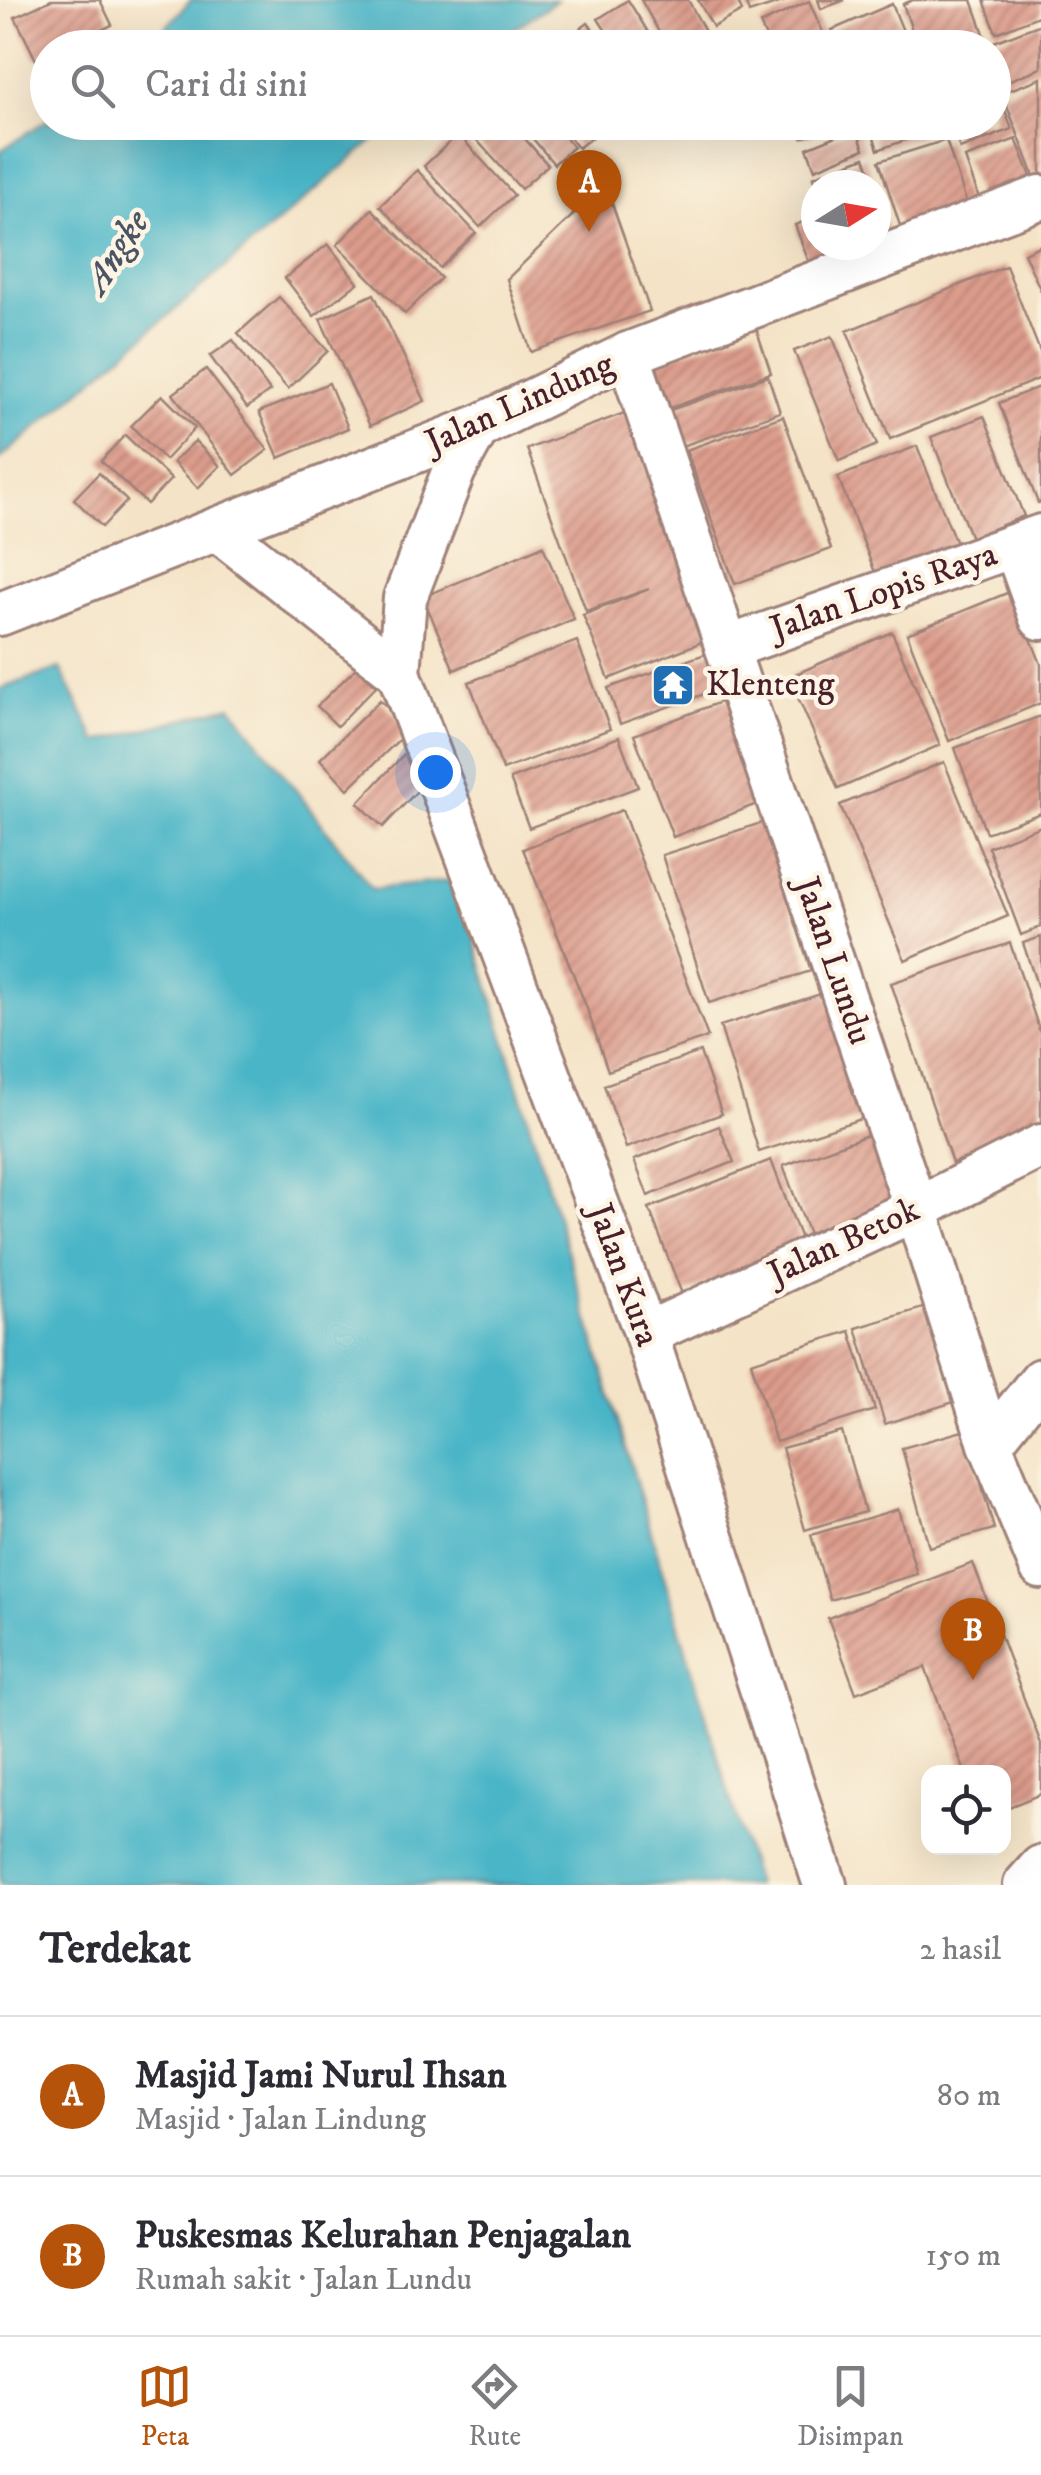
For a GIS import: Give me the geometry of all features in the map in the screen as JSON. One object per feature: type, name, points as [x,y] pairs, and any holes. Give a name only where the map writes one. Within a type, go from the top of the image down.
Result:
[{"type":"street","name":"Jalan Lindung","points":[[0,614],[478,427],[628,354],[1041,197]]},
{"type":"street","name":"Jalan Lundu","points":[[628,354],[916,1209],[990,1444],[1041,1567]]},
{"type":"street","name":"Jalan Kura","points":[[478,427],[447,487],[405,598],[399,673],[646,1334],[830,1880]]},
{"type":"street","points":[[217,529],[399,673]]},
{"type":"street","name":"Jalan Lopis Raya","points":[[727,648],[1028,541]]},
{"type":"street","points":[[1028,541],[1041,618]]},
{"type":"street","name":"Jalan Betok","points":[[646,1334],[916,1209],[1041,1146]]},
{"type":"street","points":[[990,1444],[1041,1380]]},
{"type":"street","points":[[1025,1885],[1041,1867]]},
{"type":"water","points":[[191,0],[557,0],[512,30],[164,30]]},
{"type":"water","name":"Angke","points":[[30,131],[30,140],[374,140],[0,459],[0,151]]},
{"type":"water","points":[[60,668],[97,742],[231,706],[372,889],[457,880],[756,1885],[0,1885],[0,689]]},
{"type":"building","points":[[51,0],[100,0],[112,25],[102,30],[30,30],[30,48],[15,17]]},
{"type":"building","points":[[628,0],[647,30],[605,30],[598,19]]},
{"type":"building","points":[[641,0],[688,0],[704,30],[658,30]]},
{"type":"building","points":[[698,0],[737,0],[742,11],[713,27]]},
{"type":"building","points":[[745,0],[785,0],[785,1],[749,13]]},
{"type":"building","points":[[818,0],[845,0],[821,9]]},
{"type":"building","points":[[913,0],[972,0],[983,30],[912,30],[903,4]]},
{"type":"building","points":[[984,0],[1041,0],[1041,15],[995,30]]},
{"type":"building","points":[[809,1],[822,30],[763,30],[760,24]]},
{"type":"building","points":[[892,4],[903,30],[832,30]]},
{"type":"building","points":[[1041,24],[1041,68],[1011,80],[1011,35]]},
{"type":"building","points":[[1041,78],[1041,174],[1034,176],[1011,116],[1011,90]]},
{"type":"building","points":[[1016,139],[1033,181],[980,201],[965,158]]},
{"type":"building","points":[[452,140],[464,140],[514,195],[480,227],[424,166]]},
{"type":"building","points":[[477,140],[526,140],[548,165],[521,189]]},
{"type":"building","points":[[534,140],[567,140],[573,147],[554,164]]},
{"type":"building","points":[[572,140],[588,140],[578,148]]},
{"type":"building","points":[[827,140],[861,140],[864,149],[815,169],[807,148]]},
{"type":"building","points":[[875,140],[906,140],[878,150]]},
{"type":"building","points":[[946,140],[969,210],[902,232],[891,198],[891,170],[882,170],[879,161]]},
{"type":"building","points":[[957,140],[983,140],[960,149]]},
{"type":"building","points":[[865,157],[870,170],[831,170]]},
{"type":"building","points":[[417,170],[476,233],[440,268],[380,206]]},
{"type":"building","points":[[605,184],[650,311],[531,352],[507,279]]},
{"type":"building","points":[[372,209],[441,278],[405,314],[337,245]]},
{"type":"building","points":[[328,244],[358,283],[314,316],[285,278]]},
{"type":"building","points":[[1041,245],[1041,291],[1024,253]]},
{"type":"building","points":[[1006,266],[1041,354],[1041,378],[890,439],[847,331]]},
{"type":"building","points":[[374,294],[425,401],[370,426],[320,319]]},
{"type":"building","points":[[279,297],[328,351],[288,389],[238,333]]},
{"type":"building","points":[[756,328],[771,373],[670,408],[655,362]]},
{"type":"building","points":[[832,336],[877,445],[839,461],[794,351]]},
{"type":"building","points":[[233,340],[270,391],[247,408],[210,356]]},
{"type":"building","points":[[206,369],[268,450],[235,475],[173,394]]},
{"type":"building","points":[[768,376],[780,412],[668,451],[656,415]]},
{"type":"building","points":[[329,383],[348,428],[279,458],[259,412]]},
{"type":"building","points":[[1041,386],[1041,502],[1038,503],[999,403]]},
{"type":"building","points":[[162,395],[195,428],[165,460],[131,426]]},
{"type":"building","points":[[627,412],[712,638],[609,679],[583,615],[649,589],[586,611],[527,449]]},
{"type":"building","points":[[783,416],[831,549],[735,584],[686,450]]},
{"type":"building","points":[[984,416],[1024,516],[971,538],[931,437]]},
{"type":"building","points":[[125,435],[171,479],[147,504],[101,461]]},
{"type":"building","points":[[195,441],[220,466],[198,488],[173,462]]},
{"type":"building","points":[[917,446],[960,553],[880,585],[838,477]]},
{"type":"building","points":[[99,473],[127,501],[102,527],[74,499]]},
{"type":"building","points":[[543,546],[574,619],[454,670],[423,597]]},
{"type":"building","points":[[1012,591],[1041,664],[1041,703],[949,741],[907,634]]},
{"type":"building","points":[[892,632],[940,745],[838,789],[789,677]]},
{"type":"building","points":[[577,641],[610,729],[503,770],[469,682]]},
{"type":"building","name":"Klenteng","points":[[725,647],[738,682],[620,724],[608,688]]},
{"type":"building","points":[[357,667],[376,686],[337,726],[317,706]]},
{"type":"building","points":[[733,697],[772,798],[673,837],[634,735]]},
{"type":"building","points":[[380,700],[409,730],[348,789],[320,759]]},
{"type":"building","points":[[1041,716],[1041,813],[986,833],[955,748]]},
{"type":"building","points":[[619,737],[638,787],[529,828],[510,779]]},
{"type":"building","points":[[408,750],[434,773],[383,827],[358,803]]},
{"type":"building","points":[[944,762],[1008,916],[905,960],[840,805]]},
{"type":"building","points":[[622,810],[708,1037],[608,1071],[523,849]]},
{"type":"building","points":[[764,822],[811,971],[709,1003],[662,855]]},
{"type":"building","points":[[1041,826],[1041,927],[1021,935],[988,847]]},
{"type":"building","points":[[1041,937],[1041,994],[1040,994],[1023,943]]},
{"type":"building","points":[[1010,943],[1041,1035],[1041,1132],[952,1163],[891,983]]},
{"type":"building","points":[[827,992],[867,1117],[759,1152],[720,1026]]},
{"type":"building","points":[[700,1052],[722,1114],[626,1148],[604,1085]]},
{"type":"building","points":[[719,1126],[734,1162],[648,1196],[634,1160]]},
{"type":"building","points":[[876,1132],[896,1204],[814,1247],[783,1166]]},
{"type":"building","points":[[771,1160],[804,1247],[682,1294],[649,1208]]},
{"type":"building","points":[[926,1307],[954,1402],[885,1424],[856,1328]]},
{"type":"building","points":[[850,1331],[875,1410],[776,1442],[751,1362]]},
{"type":"building","points":[[966,1430],[994,1529],[929,1547],[902,1448]]},
{"type":"building","points":[[842,1432],[865,1512],[805,1530],[782,1448]]},
{"type":"building","points":[[898,1509],[917,1574],[830,1600],[811,1535]]},
{"type":"building","points":[[973,1563],[1041,1744],[1041,1794],[1011,1806],[1011,1765],[962,1765],[925,1667],[856,1693],[828,1618]]},
{"type":"place","name":"Masjid Jami Nurul Ihsan","points":[[589,232]]},
{"type":"place","name":"Klenteng","points":[[673,685]]},
{"type":"place","name":"Puskesmas Kelurahan Penjagalan","points":[[973,1680]]}]
